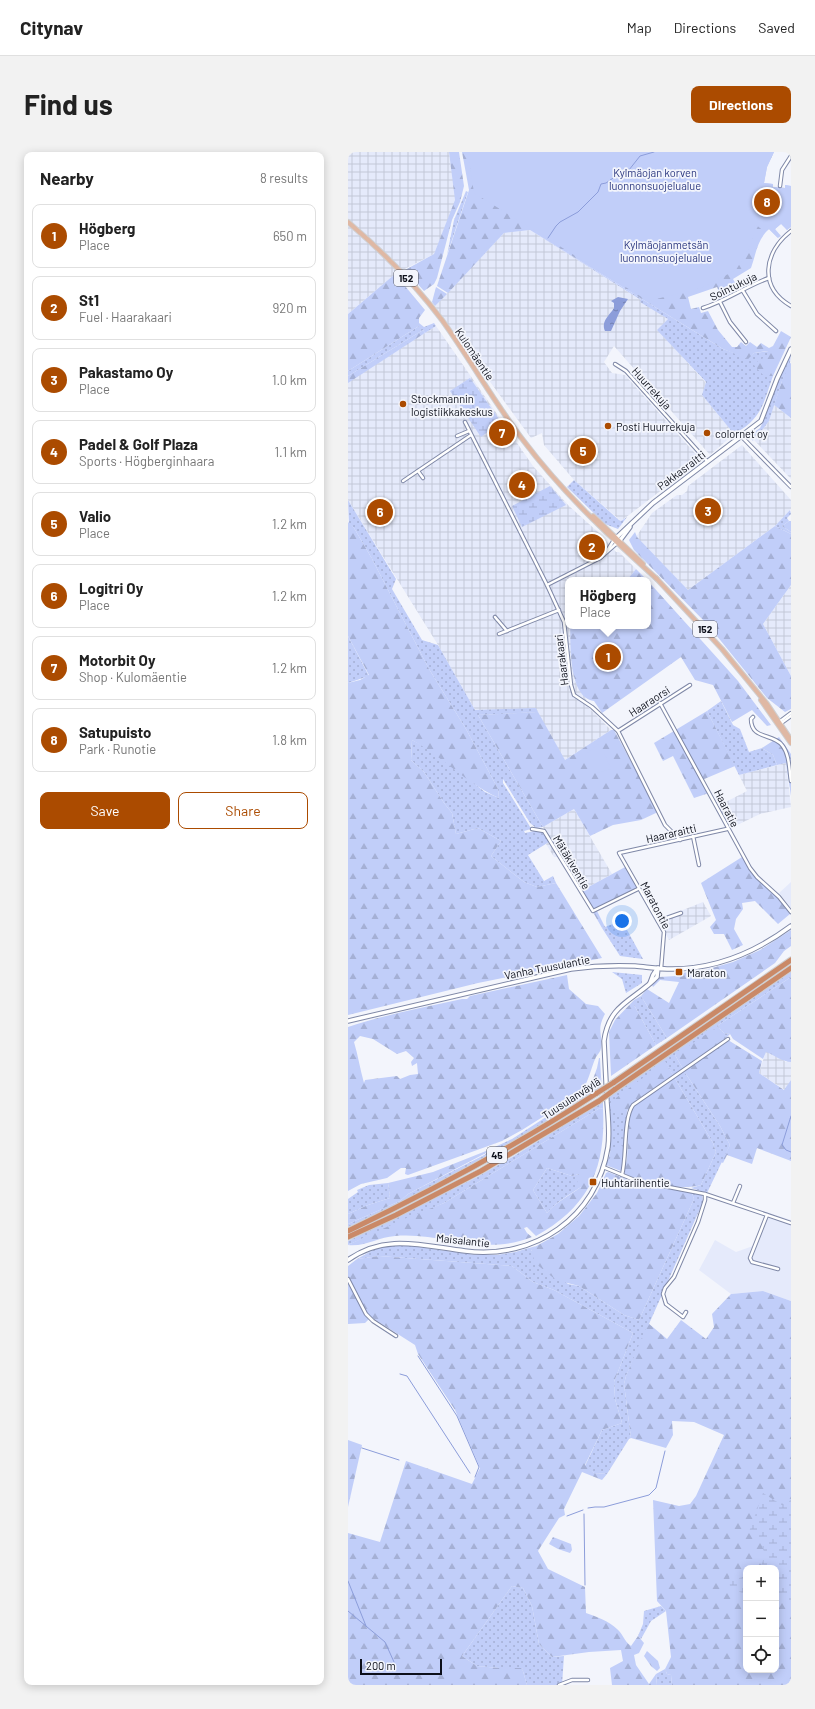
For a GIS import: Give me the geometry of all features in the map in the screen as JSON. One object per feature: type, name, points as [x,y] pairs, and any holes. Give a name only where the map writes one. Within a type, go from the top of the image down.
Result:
[{"type":"highway","name":"Tuusulanväylä","points":[[348,1230],[442,1185],[513,1146],[612,1083],[791,960]]},
{"type":"highway","name":"Tuusulanväylä","points":[[348,1237],[396,1215],[481,1171],[599,1100],[791,968]]},
{"type":"main road","name":"Kulomäentie","points":[[348,222],[385,256],[432,308],[522,439],[546,470],[657,579],[711,636],[749,683],[791,740]]},
{"type":"main road","name":"Pakkasraitti","points":[[617,540],[653,503],[763,419],[777,379],[791,349]]},
{"type":"main road","name":"Kulomäentie","points":[[779,723],[791,744]]},
{"type":"main road","name":"Vanha Tuusulantie","points":[[348,1021],[571,969],[615,965],[660,969],[689,968],[712,964],[733,958],[757,948],[791,926]]},
{"type":"main road","name":"Maisalantie","points":[[348,1260],[371,1248],[394,1243],[414,1243],[485,1253],[510,1250],[529,1245],[551,1234],[565,1224],[589,1197],[603,1167],[609,1135],[604,1041],[610,1018],[619,1007],[650,984],[657,977],[660,969]]},
{"type":"street","points":[[780,186],[782,170],[791,156]]},
{"type":"street","points":[[791,231],[781,239],[772,252],[769,262],[769,278],[777,294],[791,306]]},
{"type":"street","name":"Sointukuja","points":[[703,308],[720,302],[769,278]]},
{"type":"street","points":[[743,290],[758,316],[776,331]]},
{"type":"street","points":[[720,302],[730,322],[746,342]]},
{"type":"street","name":"Huurrekuja","points":[[615,364],[626,371],[707,461]]},
{"type":"street","name":"Haarakaari","points":[[465,422],[564,622],[571,685],[574,695],[592,707],[618,731],[665,826],[680,840]]},
{"type":"street","points":[[457,436],[469,431]]},
{"type":"street","points":[[403,481],[472,435]]},
{"type":"street","points":[[741,436],[791,487]]},
{"type":"street","points":[[418,471],[423,478]]},
{"type":"street","points":[[547,585],[593,562],[607,552],[617,540]]},
{"type":"street","points":[[500,634],[559,610]]},
{"type":"street","points":[[495,616],[507,631]]},
{"type":"street","name":"Haaraorsi","points":[[618,731],[690,685]]},
{"type":"street","name":"Haaratie","points":[[660,703],[707,787],[727,829],[752,872],[779,897],[791,912]]},
{"type":"street","points":[[779,723],[791,715]]},
{"type":"street","points":[[753,716],[751,718],[751,724],[757,732],[782,745],[788,757],[791,782]]},
{"type":"street","name":"Mätäkiventie","points":[[532,829],[544,831],[593,912],[638,888]]},
{"type":"street","name":"Haararaitti","points":[[619,853],[727,829]]},
{"type":"street","points":[[693,836],[700,865]]},
{"type":"street","name":"Maratontie","points":[[619,853],[664,932],[660,969]]},
{"type":"street","points":[[658,922],[681,912]]},
{"type":"street","points":[[622,1175],[625,1165],[628,1114],[633,1105],[728,1039]]},
{"type":"street","points":[[603,1167],[644,1183],[705,1194],[791,1224]]},
{"type":"street","points":[[733,1203],[740,1186]]},
{"type":"street","points":[[686,1312],[683,1317],[666,1304],[663,1299],[665,1288],[674,1277],[698,1222],[705,1200],[705,1194]]},
{"type":"street","points":[[767,1215],[750,1258],[752,1262],[778,1269]]},
{"type":"street","points":[[348,1279],[366,1314],[373,1321],[396,1336]]},
{"type":"street","points":[[560,1684],[572,1680],[588,1680]]},
{"type":"shaded area","points":[[348,152],[449,152],[456,200],[434,254],[395,274],[348,314]]},
{"type":"shaded area","points":[[530,230],[641,300],[641,302],[668,319],[658,330],[706,383],[702,395],[734,434],[710,455],[614,346],[604,362],[612,373],[625,375],[701,460],[621,521],[574,480],[544,445],[542,433],[531,438],[435,306],[504,233]]},
{"type":"shaded area","points":[[436,326],[533,466],[569,506],[598,532],[616,552],[619,552],[636,569],[629,577],[565,577],[565,629],[570,629],[574,680],[586,698],[587,706],[611,730],[565,760],[475,710],[438,645],[348,500],[348,382]]},
{"type":"shaded area","points":[[774,405],[791,418],[791,479],[753,439],[754,435],[763,429],[769,421]]},
{"type":"shaded area","points":[[742,445],[791,500],[791,509],[775,526],[688,590],[636,537],[652,513],[677,495],[682,495],[687,491],[688,486]]},
{"type":"shaded area","points":[[791,585],[791,676],[763,624]]},
{"type":"shaded area","points":[[786,763],[791,807],[760,814],[729,829],[718,806],[747,791],[739,775]]},
{"type":"shaded area","points":[[574,809],[612,874],[581,891],[567,868],[565,869],[558,857],[554,857],[546,844],[551,840],[543,827]]},
{"type":"shaded area","points":[[791,882],[791,908],[779,893]]},
{"type":"shaded area","points":[[703,902],[711,916],[669,940],[658,920]]},
{"type":"shaded area","points":[[766,1051],[776,1055],[786,1062],[791,1062],[791,1080],[785,1090],[759,1073]]},
{"type":"shaded area","points":[[766,1212],[791,1220],[791,1301],[763,1291],[731,1294],[699,1270],[715,1240],[736,1252],[753,1246]]},
{"type":"green space","points":[[449,152],[459,152],[464,186],[460,202],[452,220],[437,278],[434,284],[424,291],[405,270],[434,254],[455,200]]},
{"type":"green space","name":"Kylmäojan korven luonnonsuojelualue","points":[[462,152],[774,152],[767,167],[764,183],[773,184],[773,187],[785,188],[785,185],[791,186],[791,227],[787,230],[782,223],[775,229],[778,238],[769,229],[765,233],[757,247],[751,268],[733,279],[739,290],[722,299],[717,287],[688,297],[691,309],[699,307],[701,313],[708,311],[718,330],[732,347],[737,347],[741,342],[746,346],[750,342],[757,347],[761,343],[769,348],[773,346],[781,331],[791,337],[773,376],[764,376],[753,364],[767,356],[768,351],[754,353],[748,359],[723,349],[530,230],[504,233],[448,293],[437,286],[469,190]]},
{"type":"green space","name":"Kylmäojanmetsän luonnonsuojelualue","points":[[468,152],[774,152],[767,167],[764,183],[773,184],[773,187],[785,188],[785,185],[791,186],[791,227],[787,230],[781,224],[775,229],[781,236],[778,238],[769,229],[765,232],[755,224],[752,243],[736,270],[701,288],[648,301],[474,193]]},
{"type":"green space","points":[[466,191],[468,192],[447,255],[454,220]]},
{"type":"green space","points":[[530,230],[723,349],[748,358],[754,353],[769,351],[764,376],[773,376],[764,403],[756,416],[750,423],[734,434],[702,395],[706,382],[657,330],[668,319],[640,302],[641,300]]},
{"type":"green space","points":[[395,274],[425,310],[419,318],[419,326],[348,371],[348,314]]},
{"type":"green space","points":[[436,287],[447,294],[435,306],[432,302]]},
{"type":"green space","points":[[419,323],[424,327],[434,323],[436,326],[425,333],[423,330],[348,376],[348,371],[419,326]]},
{"type":"green space","points":[[423,330],[425,333],[348,383],[348,376]]},
{"type":"green space","points":[[791,353],[791,364],[782,381],[769,421],[763,429],[755,435],[753,441],[749,436],[760,428],[778,379]]},
{"type":"green space","points":[[790,363],[791,364],[791,386],[782,381]]},
{"type":"green space","points":[[791,365],[791,418],[774,405],[782,381]]},
{"type":"green space","points":[[470,378],[501,422],[481,437],[450,391]]},
{"type":"green space","points":[[574,480],[619,520],[621,521],[627,517],[618,529],[605,524],[567,487]]},
{"type":"green space","points":[[550,486],[566,505],[522,527],[512,506]]},
{"type":"green space","points":[[348,500],[396,579],[392,589],[422,640],[438,645],[475,710],[536,708],[538,712],[478,715],[543,827],[536,828],[530,823],[503,779],[503,783],[531,829],[524,831],[525,833],[539,830],[544,833],[549,842],[528,855],[544,881],[553,876],[556,883],[537,887],[524,882],[491,856],[501,841],[478,828],[456,834],[452,813],[424,772],[411,760],[412,740],[431,750],[485,792],[499,798],[498,789],[466,729],[429,669],[371,557],[354,528],[349,524]]},
{"type":"green space","points":[[790,510],[791,514],[787,518],[789,521],[782,526],[791,532],[791,534],[775,526]]},
{"type":"green space","points":[[791,521],[791,532],[782,526]]},
{"type":"green space","points":[[348,522],[354,528],[371,557],[429,669],[466,729],[498,789],[499,798],[476,785],[434,754],[412,740],[411,760],[424,772],[452,813],[456,834],[478,828],[501,841],[491,856],[524,882],[537,887],[556,883],[602,958],[478,983],[348,1015],[348,683],[360,680],[369,675],[348,636]]},
{"type":"green space","points":[[775,526],[791,534],[791,585],[763,624],[791,676],[791,709],[785,712],[767,698],[708,625],[634,550],[629,540],[635,532],[637,537],[688,590]]},
{"type":"green space","points":[[636,569],[644,577],[629,577]]},
{"type":"green space","points":[[651,584],[738,681],[771,725],[767,726],[752,710],[732,722],[713,685],[695,680],[681,657],[602,713],[594,701],[586,697],[579,690],[575,681],[571,657],[570,629],[651,629]]},
{"type":"green space","points":[[348,636],[369,676],[348,683]]},
{"type":"green space","points":[[721,701],[733,725],[740,729],[749,752],[762,748],[773,755],[777,765],[739,775],[707,711]]},
{"type":"green space","points":[[707,711],[735,766],[702,780],[709,793],[694,798],[673,756],[663,761],[654,743]]},
{"type":"green space","points":[[538,712],[565,760],[611,730],[614,730],[658,812],[641,820],[613,825],[590,836],[574,809],[543,827],[478,715]]},
{"type":"green space","points":[[779,737],[791,754],[791,796],[786,763],[777,765],[773,755],[762,748]]},
{"type":"green space","points":[[599,744],[611,769],[597,773],[587,753]]},
{"type":"green space","points":[[742,857],[752,874],[777,897],[790,914],[778,924],[755,901],[742,903],[743,909],[736,919],[734,929],[743,945],[732,950],[724,934],[714,934],[710,927],[716,920],[701,883]]},
{"type":"green space","points":[[627,866],[639,889],[597,911],[605,927],[602,928],[581,891]]},
{"type":"green space","points":[[613,924],[618,930],[626,928],[643,959],[620,956],[602,928]]},
{"type":"green space","points":[[791,930],[791,946],[784,951],[775,963],[667,1038],[641,996],[647,989],[669,1003],[679,982],[660,980],[653,987],[652,985],[659,977],[676,976],[681,973],[705,970],[733,962],[760,950]]},
{"type":"green space","points":[[791,971],[791,977],[717,1026],[724,1033],[730,1034],[726,1038],[725,1036],[675,1055],[683,1069],[673,1075],[665,1062],[613,1111],[627,1111],[625,1149],[613,1151],[608,1166],[606,1165],[610,1154],[611,1135],[609,1097]]},
{"type":"green space","points":[[612,972],[642,975],[642,983],[626,993],[622,979]]},
{"type":"green space","points":[[567,975],[569,989],[586,1004],[598,1006],[605,1014],[600,1028],[601,1049],[582,1090],[579,1094],[502,1141],[408,1175],[405,1174],[406,1168],[401,1168],[387,1178],[361,1184],[348,1191],[348,1027],[404,1012],[467,999],[470,996]],"holes":[[[360,1036],[373,1039],[397,1054],[406,1051],[414,1058],[411,1062],[412,1066],[417,1063],[418,1074],[400,1079],[397,1076],[365,1080],[364,1083],[354,1042]]]},
{"type":"green space","points":[[791,977],[791,1062],[782,1060],[766,1052],[763,1059],[733,1039],[730,1034],[724,1033],[717,1026]]},
{"type":"green space","points":[[641,996],[667,1038],[656,1045],[634,1005],[634,1000]]},
{"type":"green space","points":[[634,1000],[634,1005],[656,1045],[611,1076],[609,1032],[615,1020]]},
{"type":"green space","points":[[714,1029],[726,1038],[683,1069],[675,1055]]},
{"type":"green space","points":[[728,1040],[762,1061],[759,1073],[784,1090],[791,1080],[791,1161],[757,1148],[752,1164],[727,1155],[723,1163],[721,1162],[730,1145],[720,1126],[684,1071]]},
{"type":"green space","points":[[599,1058],[601,1077],[599,1085],[588,1093],[597,1068]]},
{"type":"green space","points":[[665,1061],[673,1075],[634,1102],[627,1111],[613,1111],[613,1105],[616,1098]]},
{"type":"green space","points":[[684,1071],[720,1126],[730,1145],[707,1193],[691,1188],[701,1185],[716,1152],[713,1143],[674,1077]]},
{"type":"green space","points":[[601,1077],[602,1086],[509,1144],[414,1196],[348,1227],[348,1224],[400,1201],[408,1194],[486,1154],[486,1151],[512,1139],[588,1090],[588,1092],[599,1085]]},
{"type":"green space","points":[[674,1077],[713,1143],[716,1152],[701,1185],[693,1187],[673,1187],[652,1183],[625,1174],[624,1171],[627,1159],[629,1120],[633,1106]]},
{"type":"green space","points":[[603,1101],[603,1109],[600,1108],[444,1203],[348,1245],[348,1241],[477,1177]]},
{"type":"green space","points":[[600,1108],[603,1109],[601,1150],[597,1167],[590,1184],[581,1199],[569,1212],[554,1225],[536,1236],[527,1227],[524,1228],[532,1237],[513,1243],[496,1245],[430,1237],[395,1236],[360,1245],[348,1245],[404,1219],[444,1203]],"holes":[[[547,1168],[572,1176],[579,1174],[577,1183],[581,1187],[559,1202],[547,1213],[533,1190]]]},
{"type":"green space","points":[[621,1145],[625,1149],[624,1165],[621,1171],[608,1166],[612,1151]]},
{"type":"green space","points":[[486,1151],[486,1153],[408,1194],[400,1201],[348,1224],[348,1214],[368,1205],[390,1198],[388,1183],[433,1172]]},
{"type":"green space","points":[[547,1168],[572,1176],[579,1174],[581,1187],[559,1202],[547,1213],[533,1190]]},
{"type":"green space","points":[[608,1172],[639,1184],[692,1193],[694,1199],[639,1320],[624,1315],[579,1286],[556,1280],[535,1263],[531,1249],[558,1234],[579,1216],[597,1193],[606,1173]]},
{"type":"green space","points":[[388,1183],[390,1198],[368,1205],[348,1214],[348,1199],[358,1192],[357,1190],[369,1185]]},
{"type":"green space","points":[[692,1193],[702,1195],[703,1202],[626,1376],[624,1384],[631,1438],[607,1474],[594,1473],[585,1466],[602,1430],[622,1423],[615,1399],[614,1382],[633,1333],[554,1290],[533,1282],[512,1266],[379,1256],[357,1259],[373,1250],[387,1246],[404,1245],[476,1255],[497,1255],[536,1246],[531,1250],[568,1284],[579,1286],[624,1315],[639,1320],[694,1199]]},
{"type":"green space","points":[[379,1256],[512,1266],[533,1282],[554,1290],[633,1333],[614,1382],[615,1399],[622,1423],[602,1430],[585,1465],[594,1473],[607,1474],[602,1480],[582,1472],[564,1509],[565,1515],[559,1518],[538,1551],[548,1569],[585,1587],[586,1613],[614,1626],[631,1646],[638,1636],[644,1643],[639,1653],[634,1655],[636,1665],[649,1684],[656,1674],[657,1685],[612,1685],[610,1668],[623,1661],[621,1650],[589,1652],[552,1657],[539,1644],[532,1606],[523,1588],[512,1586],[462,1656],[477,1666],[522,1668],[527,1685],[348,1685],[348,1533],[380,1542],[406,1461],[472,1484],[480,1468],[455,1410],[418,1354],[415,1345],[371,1317],[365,1323],[348,1324],[348,1266],[357,1259]]},
{"type":"green space","points":[[763,1291],[791,1301],[791,1685],[672,1685],[671,1675],[667,1674],[665,1669],[671,1657],[666,1611],[657,1601],[653,1500],[679,1506],[690,1504],[696,1496],[724,1435],[694,1422],[672,1421],[673,1435],[666,1448],[631,1438],[624,1384],[648,1323],[667,1339],[681,1320],[706,1339],[714,1327],[712,1314],[731,1294]]},
{"type":"green space","points":[[348,1440],[362,1445],[348,1507]]},
{"type":"green space","points":[[763,1493],[782,1505],[791,1500],[791,1609],[784,1601],[779,1602],[779,1565],[761,1565],[765,1555],[760,1539],[749,1532]]},
{"type":"green space","points":[[553,1537],[571,1544],[572,1550],[570,1553],[549,1544]]},
{"type":"green space","points":[[729,1573],[739,1578],[743,1577],[743,1594],[730,1587]]},
{"type":"green space","points":[[512,1586],[523,1588],[532,1606],[539,1644],[552,1657],[564,1656],[562,1685],[527,1685],[522,1668],[477,1666],[462,1656]]},
{"type":"green space","points":[[661,1606],[666,1611],[651,1621],[641,1639],[638,1636],[643,1624],[644,1611]]},
{"type":"green space","points":[[647,1651],[658,1661],[660,1668],[657,1671],[651,1666],[644,1656]]},
{"type":"green space","points":[[665,1669],[667,1674],[671,1675],[672,1685],[657,1685],[656,1674]]},
{"type":"water","points":[[618,297],[628,299],[620,311],[611,331],[605,331],[605,321],[614,308],[614,303],[611,301]]},
{"type":"waterway","points":[[548,238],[560,222],[578,212],[598,192],[601,184],[606,183],[616,176],[625,175],[640,156],[654,152]]},
{"type":"waterway","points":[[791,1116],[782,1145],[786,1150],[791,1152]]},
{"type":"waterway","points":[[418,1356],[457,1416],[479,1467],[475,1477]]},
{"type":"waterway","points":[[400,1374],[407,1376],[470,1473]]},
{"type":"waterway","points":[[362,1448],[399,1460]]},
{"type":"waterway","points":[[588,1508],[604,1507],[649,1495],[656,1488],[665,1451]]},
{"type":"waterway","points":[[567,1516],[583,1510]]},
{"type":"waterway","points":[[584,1514],[585,1585]]},
{"type":"waterway","points":[[348,1581],[366,1626]]},
{"type":"waterway","points":[[348,1611],[385,1642],[394,1662]]},
{"type":"place","name":"Satupuisto","points":[[767,202]]},
{"type":"place","name":"Stockmannin logistiikkakeskus","points":[[403,404]]},
{"type":"place","name":"Posti Huurrekuja","points":[[608,426]]},
{"type":"place","name":"Motorbit Oy","points":[[502,433]]},
{"type":"place","name":"colornet oy","points":[[707,433]]},
{"type":"place","name":"Valio","points":[[583,451]]},
{"type":"place","name":"Padel & Golf Plaza","points":[[522,485]]},
{"type":"place","name":"Pakastamo Oy","points":[[708,511]]},
{"type":"place","name":"Logitri Oy","points":[[380,512]]},
{"type":"place","name":"St1","points":[[592,547]]},
{"type":"place","name":"Högberg","points":[[608,657]]},
{"type":"place","name":"Maraton","points":[[679,972]]},
{"type":"place","name":"Huhtariihentie","points":[[593,1182]]}]
